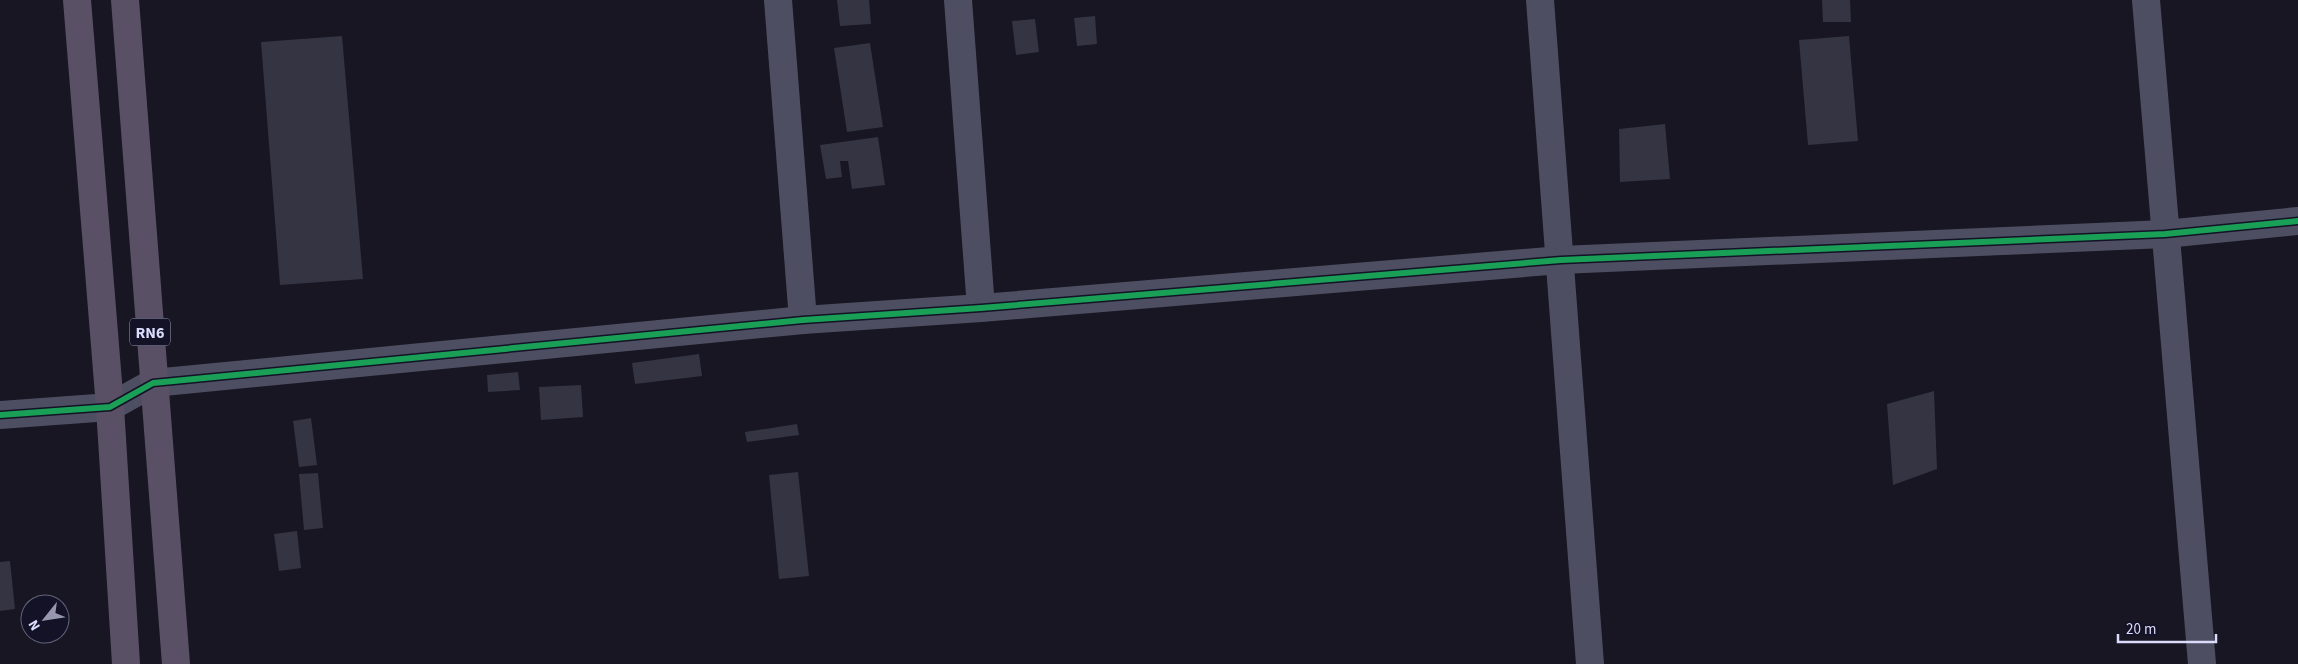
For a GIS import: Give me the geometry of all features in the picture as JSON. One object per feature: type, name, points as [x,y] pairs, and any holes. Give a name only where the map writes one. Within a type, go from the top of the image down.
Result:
[{"type":"highway","name":"RN6","points":[[77,0],[110,407],[126,664]]},
{"type":"highway","name":"RN6","points":[[125,0],[176,664]]},
{"type":"street","points":[[778,0],[803,320]]},
{"type":"street","points":[[958,0],[981,308]]},
{"type":"street","points":[[1540,0],[1590,664]]},
{"type":"street","points":[[2146,0],[2164,234],[2202,664]]},
{"type":"street","points":[[0,415],[110,407],[153,383],[803,320],[981,308],[1561,260],[2164,234],[2298,222]]},
{"type":"building","points":[[837,0],[869,0],[871,24],[840,26]]},
{"type":"building","points":[[1822,0],[1850,0],[1851,22],[1823,22]]},
{"type":"building","points":[[1095,16],[1097,44],[1077,46],[1074,18]]},
{"type":"building","points":[[1035,19],[1039,52],[1016,55],[1012,21]]},
{"type":"building","points":[[342,36],[363,279],[280,285],[261,42]]},
{"type":"building","points":[[1849,36],[1858,141],[1808,145],[1799,40]]},
{"type":"building","points":[[870,43],[883,127],[847,132],[834,48]]},
{"type":"building","points":[[1665,124],[1670,179],[1620,182],[1619,129]]},
{"type":"building","points":[[878,137],[885,185],[852,189],[848,161],[840,161],[842,177],[826,179],[820,145]]},
{"type":"building","points":[[699,354],[702,376],[635,384],[632,363]]},
{"type":"building","points":[[518,372],[520,390],[488,392],[487,375]]},
{"type":"building","points":[[581,385],[583,417],[541,420],[539,387]]},
{"type":"building","points":[[1934,391],[1937,469],[1893,485],[1887,404]]},
{"type":"building","points":[[311,418],[317,465],[299,467],[293,421]]},
{"type":"building","points":[[797,424],[799,435],[747,442],[745,432]]},
{"type":"building","points":[[798,472],[809,576],[779,579],[769,475]]},
{"type":"building","points":[[318,473],[323,528],[304,530],[299,474]]},
{"type":"building","points":[[297,531],[301,568],[279,571],[274,534]]},
{"type":"building","points":[[10,561],[15,609],[0,611],[0,562]]},
{"type":"cycle path","points":[[0,415],[110,407],[153,383],[803,320],[981,308],[1561,260],[2165,234],[2298,221]]}]
